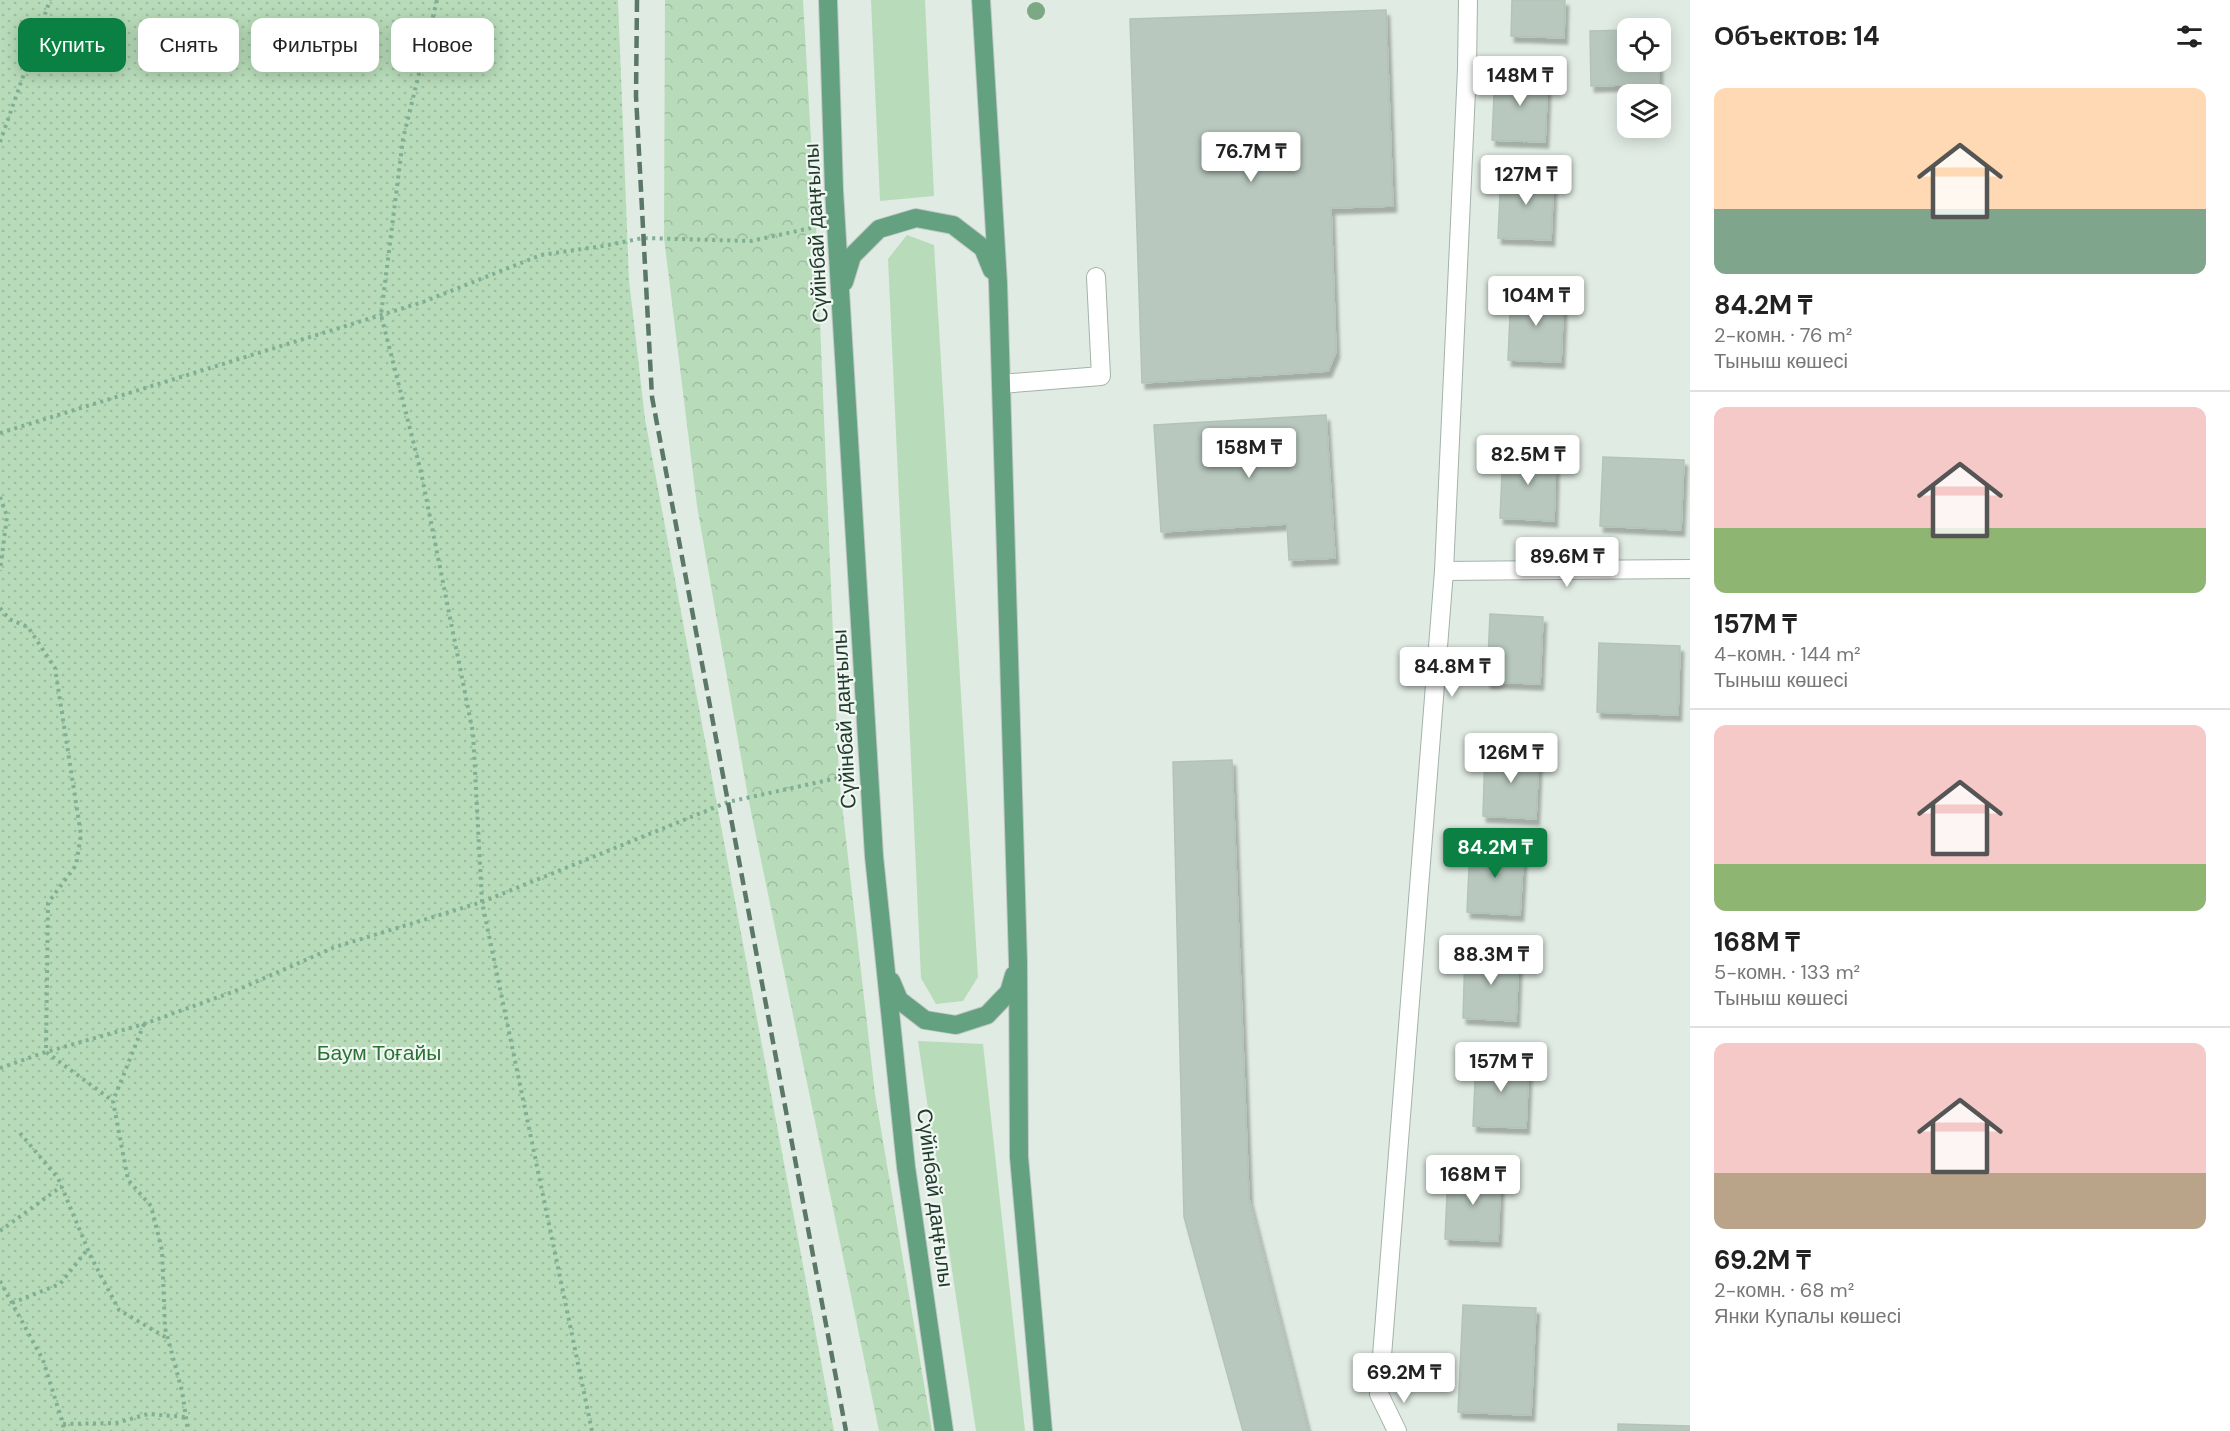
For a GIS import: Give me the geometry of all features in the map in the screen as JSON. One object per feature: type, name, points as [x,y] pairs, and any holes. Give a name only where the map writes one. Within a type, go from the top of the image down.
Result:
[{"type":"main road","name":"Сүйінбай даңғылы","points":[[828,0],[837,222],[874,856],[906,1167],[944,1431]]},
{"type":"main road","points":[[981,0],[998,283],[1018,962],[1019,1156],[1043,1431]]},
{"type":"main road","points":[[842,292],[852,256],[879,229],[916,218],[953,225],[968,236],[983,248],[998,283]]},
{"type":"main road","points":[[887,971],[899,1000],[925,1020],[956,1025],[987,1015],[1009,992],[1018,962]]},
{"type":"street","points":[[1396,1431],[1378,1394],[1444,571],[1467,69],[1468,0]]},
{"type":"street","points":[[1001,384],[1101,376],[1096,277]]},
{"type":"street","points":[[1444,571],[1690,569]]},
{"type":"path","points":[[0,142],[50,0]]},
{"type":"path","points":[[438,0],[403,139],[381,315],[421,472],[473,733],[482,902],[592,1431]]},
{"type":"path","points":[[0,433],[381,315],[479,281],[541,255],[643,238],[751,241],[837,222]]},
{"type":"path","points":[[0,497],[7,516],[0,571]]},
{"type":"path","points":[[0,608],[9,619],[28,627],[55,668],[81,835],[76,865],[48,903],[46,1052]]},
{"type":"path","points":[[0,1068],[46,1052],[144,1024],[235,991],[335,947],[482,902],[728,802],[869,771]]},
{"type":"path","points":[[144,1024],[113,1101],[128,1180],[151,1206],[162,1250],[165,1328],[182,1390],[188,1431]]},
{"type":"path","points":[[46,1052],[113,1101]]},
{"type":"path","points":[[20,1133],[58,1178],[88,1250],[119,1310],[168,1339]]},
{"type":"path","points":[[0,1231],[62,1186]]},
{"type":"path","points":[[12,1303],[60,1284],[88,1250]]},
{"type":"path","points":[[0,1281],[43,1360],[64,1431]]},
{"type":"path","points":[[63,1424],[116,1423],[148,1414],[186,1418]]},
{"type":"green space","name":"Баум Тоғайы","points":[[0,0],[618,0],[629,280],[645,419],[834,1431],[0,1431]]},
{"type":"green space","points":[[665,0],[803,0],[816,227],[839,778],[875,1094],[932,1431],[879,1431],[748,797],[697,506],[664,238]]},
{"type":"green space","points":[[871,0],[925,0],[934,196],[880,201]]},
{"type":"green space","points":[[907,235],[934,245],[978,977],[963,1001],[936,1004],[921,978],[888,259]]},
{"type":"green space","points":[[918,1041],[983,1044],[1025,1431],[976,1431]]},
{"type":"building","points":[[1512,0],[1565,0],[1564,38],[1511,36]]},
{"type":"building","points":[[1386,10],[1393,206],[1331,208],[1336,352],[1328,371],[1142,383],[1130,19]]},
{"type":"building","points":[[1617,30],[1617,72],[1659,72],[1659,84],[1591,86],[1590,31]]},
{"type":"building","points":[[1495,72],[1548,74],[1545,142],[1492,140]]},
{"type":"building","points":[[1501,171],[1554,173],[1551,240],[1498,238]]},
{"type":"building","points":[[1511,292],[1564,294],[1561,362],[1508,360]]},
{"type":"building","points":[[1326,415],[1335,558],[1289,560],[1287,524],[1161,532],[1154,425]]},
{"type":"building","points":[[1503,451],[1556,453],[1554,521],[1500,518]]},
{"type":"building","points":[[1603,457],[1684,460],[1681,530],[1600,526]]},
{"type":"building","points":[[1490,614],[1543,617],[1540,684],[1487,682]]},
{"type":"building","points":[[1599,643],[1680,646],[1678,715],[1597,712]]},
{"type":"building","points":[[1485,749],[1539,751],[1536,819],[1483,816]]},
{"type":"building","points":[[1232,760],[1249,1199],[1308,1431],[1243,1431],[1184,1217],[1173,762]]},
{"type":"building","points":[[1470,844],[1524,847],[1520,915],[1467,912]]},
{"type":"building","points":[[1465,951],[1519,953],[1516,1021],[1463,1018]]},
{"type":"building","points":[[1476,1058],[1529,1060],[1526,1128],[1473,1126]]},
{"type":"building","points":[[1448,1171],[1501,1173],[1498,1241],[1445,1239]]},
{"type":"building","points":[[1463,1305],[1536,1308],[1531,1415],[1458,1412]]},
{"type":"building","points":[[1618,1424],[1690,1426],[1690,1431],[1618,1431]]},
{"type":"railway","points":[[637,0],[636,96],[652,397],[846,1431]]}]
